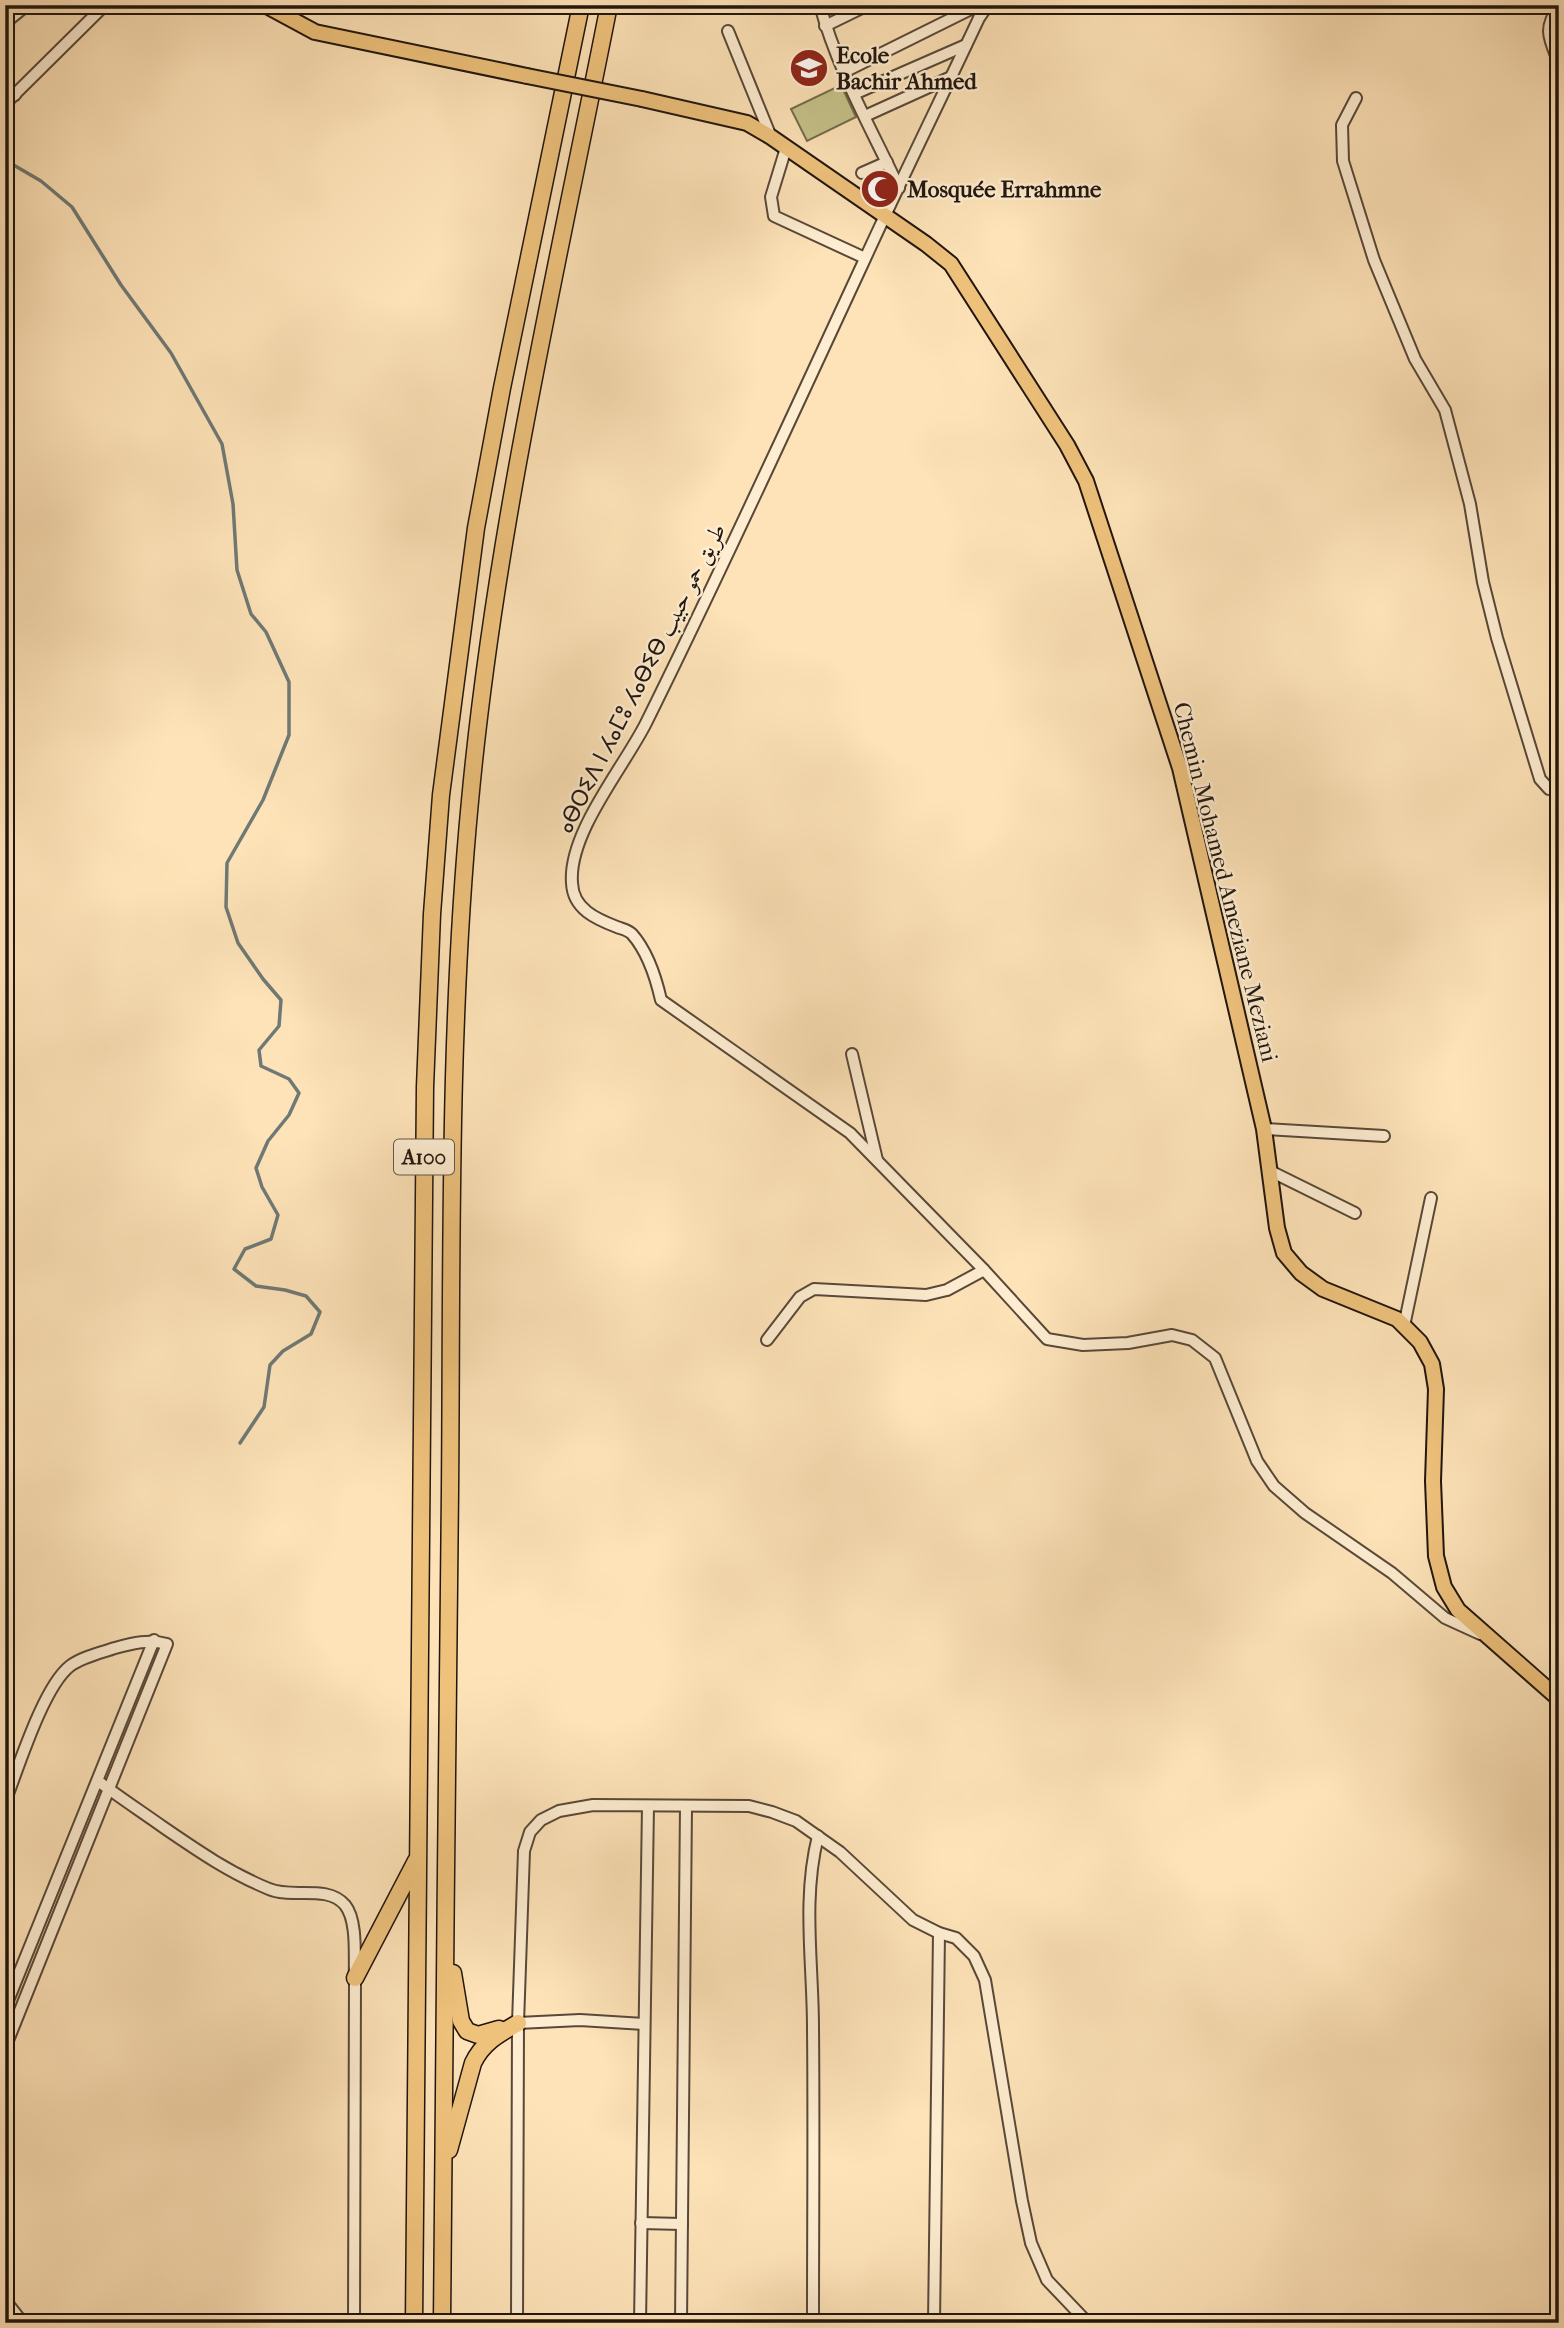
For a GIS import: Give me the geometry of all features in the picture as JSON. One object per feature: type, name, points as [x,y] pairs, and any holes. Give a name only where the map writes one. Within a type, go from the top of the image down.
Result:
[{"type":"highway","name":"A100","points":[[414,2323],[425,1087],[427,1000],[438,827],[476,528],[502,388],[582,5]]},
{"type":"highway","name":"A100","points":[[442,2323],[456,1007],[470,802],[493,603],[529,401],[609,5]]},
{"type":"highway","points":[[355,1978],[417,1858]]},
{"type":"highway","points":[[446,1935],[461,2021],[467,2031],[478,2035],[518,2023]]},
{"type":"highway","points":[[443,2173],[473,2063],[491,2039],[518,2023]]},
{"type":"main road","name":"Chemin Mohamed Ameziane Meziani","points":[[265,5],[315,32],[747,123],[926,244],[951,264],[1067,445],[1086,481],[1180,768],[1264,1129],[1277,1227],[1284,1253],[1301,1273],[1323,1289],[1397,1319],[1420,1342],[1432,1364],[1436,1389],[1433,1481],[1436,1556],[1444,1587],[1458,1610],[1559,1699]]},
{"type":"street","points":[[5,23],[27,5]]},
{"type":"street","points":[[5,104],[105,5]]},
{"type":"street","points":[[820,5],[825,26],[844,72],[899,188]]},
{"type":"street","points":[[825,26],[868,5]]},
{"type":"street","points":[[844,72],[979,5]]},
{"type":"street","name":"ⴰⴱⵔⵉⴷ ⵏ ⵃⴰⵎⵓ ⵃⴰⴱⵉⴱ طريق حمو حبيب","points":[[988,5],[979,18],[865,258],[723,568],[640,736],[596,807],[572,866],[572,886],[578,904],[594,918],[631,932],[655,974],[661,1000],[850,1133],[984,1270],[1047,1339],[1094,1344],[1128,1343],[1172,1335],[1192,1340],[1214,1358],[1257,1461],[1274,1486],[1305,1513],[1392,1573],[1445,1618],[1489,1639]]},
{"type":"street","points":[[1559,7],[1551,18],[1547,33],[1559,64]]},
{"type":"street","points":[[728,31],[771,137]]},
{"type":"street","points":[[854,94],[966,45]]},
{"type":"street","points":[[865,116],[951,77]]},
{"type":"street","points":[[5,83],[15,95]]},
{"type":"street","points":[[1356,98],[1342,125],[1343,161],[1374,260],[1415,359],[1445,410],[1470,503],[1483,582],[1497,638],[1540,779],[1549,789],[1559,791]]},
{"type":"street","points":[[786,148],[771,197],[774,216],[865,258]]},
{"type":"street","points":[[862,173],[887,162]]},
{"type":"street","points":[[852,1054],[877,1162]]},
{"type":"street","points":[[1264,1129],[1384,1136]]},
{"type":"street","points":[[1270,1171],[1355,1213]]},
{"type":"street","points":[[1404,1326],[1431,1198]]},
{"type":"street","points":[[767,1340],[800,1297],[814,1289],[926,1295],[947,1290],[984,1270]]},
{"type":"street","points":[[5,2008],[154,1640]]},
{"type":"street","points":[[5,1802],[43,1706],[58,1678],[70,1666],[93,1655],[132,1644],[154,1640],[167,1644],[5,2048]]},
{"type":"street","points":[[98,1781],[239,1876],[281,1893],[325,1894],[339,1900],[352,1920],[355,1978],[354,2323]]},
{"type":"street","points":[[517,2323],[518,2023],[524,1851],[530,1832],[541,1820],[559,1811],[593,1805],[749,1807],[796,1821],[840,1852],[913,1920],[956,1938],[974,1956],[985,1980],[1021,2201],[1031,2243],[1047,2280],[1088,2323]]},
{"type":"street","points":[[640,2323],[648,1806]]},
{"type":"street","points":[[681,2323],[686,1806]]},
{"type":"street","points":[[813,2323],[813,2026],[809,1952],[812,1862],[818,1836]]},
{"type":"street","points":[[934,2323],[939,1933]]},
{"type":"street","points":[[518,2023],[580,2020],[644,2024]]},
{"type":"street","points":[[641,2223],[682,2224]]},
{"type":"street","points":[[5,2300],[23,2323]]},
{"type":"shaded area","points":[[841,85],[856,117],[807,141],[791,109]]},
{"type":"waterway","points":[[5,160],[41,181],[72,207],[121,285],[171,353],[222,444],[233,504],[237,570],[251,614],[266,632],[289,682],[289,735],[263,800],[227,863],[226,907],[238,943],[281,1000],[279,1026],[259,1050],[261,1066],[289,1079],[299,1093],[289,1115],[268,1141],[256,1168],[262,1187],[278,1215],[271,1239],[245,1249],[234,1269],[256,1286],[306,1296],[320,1312],[311,1334],[283,1351],[270,1365],[264,1407],[240,1443]]},
{"type":"place","name":"Ecole Bachir Ahmed","points":[[809,68]]},
{"type":"place","name":"Mosquée Errahmne","points":[[880,189]]}]
